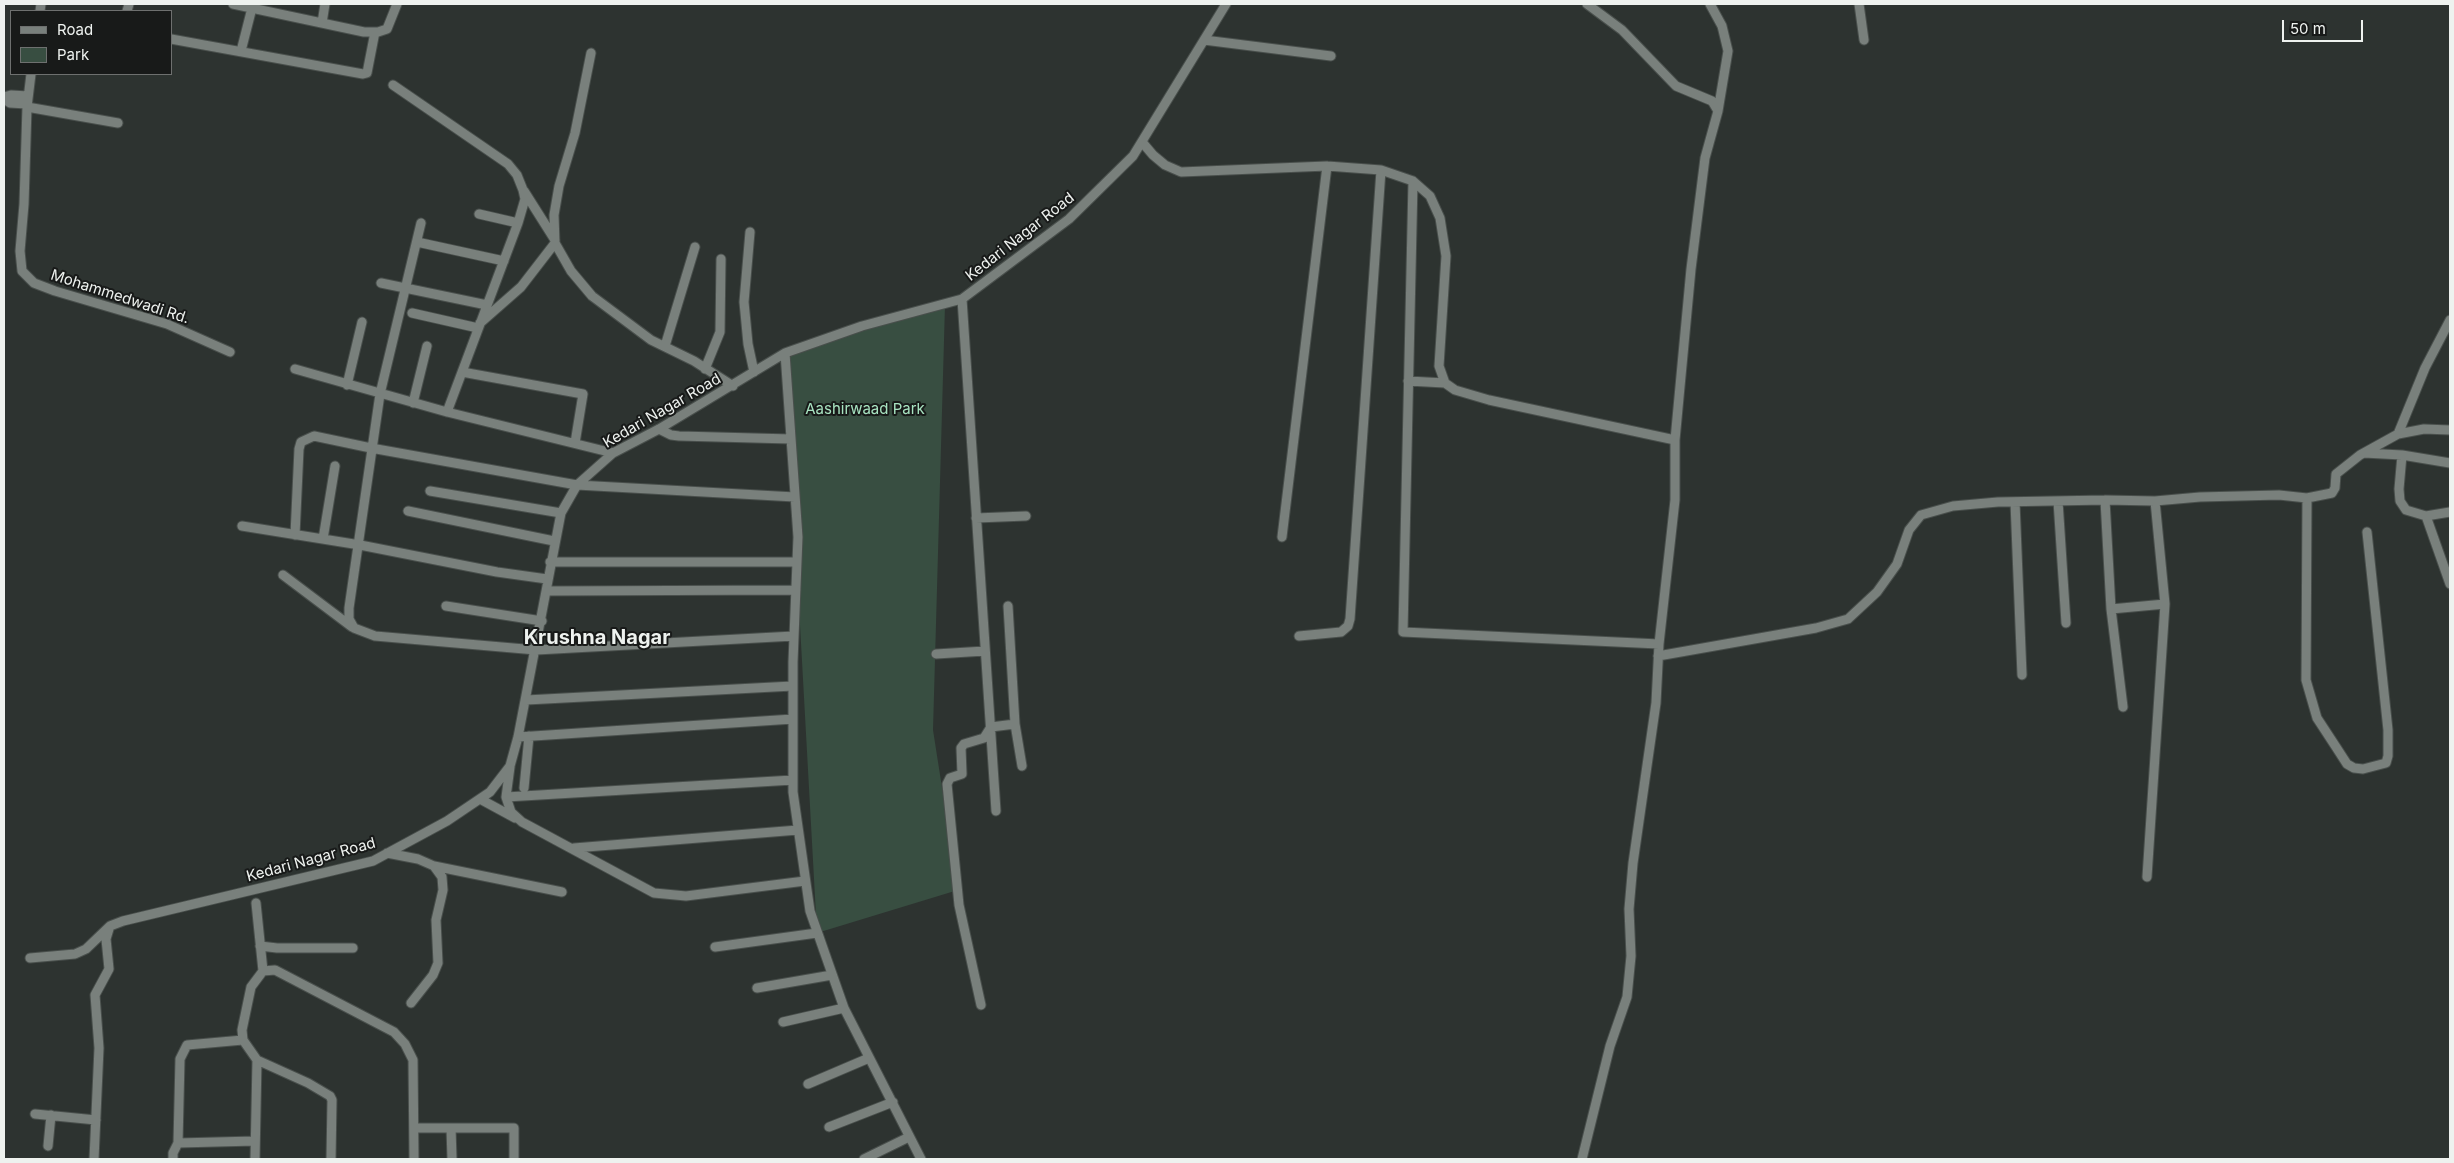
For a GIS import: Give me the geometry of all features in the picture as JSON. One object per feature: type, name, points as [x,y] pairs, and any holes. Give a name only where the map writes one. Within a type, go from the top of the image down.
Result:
[{"type":"street","points":[[233,4],[364,32],[387,29],[397,4]]},
{"type":"street","points":[[322,23],[325,4]]},
{"type":"street","name":"Kedari Nagar Road","points":[[30,958],[75,954],[86,949],[110,926],[151,914],[260,890],[373,861],[447,821],[490,792],[510,766],[518,737],[542,621],[554,541],[561,513],[577,485],[613,453],[733,386],[785,352],[862,326],[962,299],[1069,219],[1133,156],[1226,4]]},
{"type":"street","points":[[1587,4],[1622,30],[1676,86],[1712,101],[1718,112]]},
{"type":"street","points":[[1582,1159],[1607,1055],[1627,997],[1631,956],[1629,909],[1633,863],[1656,704],[1659,644],[1675,500],[1675,440],[1705,158],[1718,112],[1728,51],[1722,26],[1710,4]]},
{"type":"street","points":[[1859,4],[1864,40]]},
{"type":"street","points":[[241,51],[252,8]]},
{"type":"street","points":[[172,39],[363,74],[367,73],[375,32]]},
{"type":"street","points":[[1204,40],[1331,56]]},
{"type":"street","points":[[478,326],[521,287],[555,241],[554,215],[559,186],[577,125],[591,54]]},
{"type":"street","name":"Mohammedwadi Rd.","points":[[31,75],[27,102],[24,204],[20,251],[22,271],[34,283],[55,291],[168,324],[230,352]]},
{"type":"street","points":[[393,85],[508,164],[517,176],[523,190],[572,271],[592,296],[624,321],[733,386]]},
{"type":"street","points":[[4,98],[11,95],[27,102],[118,122]]},
{"type":"street","points":[[1142,142],[1152,155],[1165,165],[1181,172],[1327,166],[1381,170],[1413,181],[1430,196],[1440,218],[1446,256],[1439,366],[1445,383],[1454,390],[1489,400],[1675,440]]},
{"type":"street","points":[[1282,537],[1327,166]]},
{"type":"street","points":[[1299,636],[1342,632],[1348,626],[1350,619],[1381,170]]},
{"type":"street","points":[[1413,181],[1403,632],[1659,644]]},
{"type":"street","points":[[447,412],[518,223],[525,199],[523,190]]},
{"type":"street","points":[[479,214],[518,223]]},
{"type":"street","points":[[354,628],[349,619],[349,608],[360,545],[371,448],[380,394],[421,222]]},
{"type":"street","points":[[750,232],[744,302],[748,344],[754,372]]},
{"type":"street","points":[[417,242],[504,261]]},
{"type":"street","points":[[665,346],[695,247]]},
{"type":"street","points":[[706,369],[720,332],[721,259]]},
{"type":"street","points":[[381,283],[487,305]]},
{"type":"street","points":[[962,299],[996,811]]},
{"type":"street","points":[[412,313],[478,326]]},
{"type":"street","points":[[2398,434],[2425,368],[2450,320]]},
{"type":"street","points":[[347,385],[362,322]]},
{"type":"street","points":[[2440,341],[2450,342]]},
{"type":"street","points":[[413,403],[427,346]]},
{"type":"street","points":[[785,352],[798,537],[794,636],[793,780],[810,911],[844,1008],[921,1159]]},
{"type":"street","points":[[295,369],[447,412],[613,453]]},
{"type":"street","points":[[462,372],[583,394],[575,443]]},
{"type":"street","points":[[1408,382],[1445,383]]},
{"type":"street","points":[[659,429],[671,435],[679,436],[791,438]]},
{"type":"street","points":[[1658,656],[1816,628],[1848,619],[1877,592],[1897,564],[1909,530],[1921,514],[1953,506],[2015,502],[2155,501],[2200,497],[2278,495],[2307,498],[2332,493],[2335,488],[2336,474],[2364,452],[2398,434],[2424,429],[2450,430]]},
{"type":"street","points":[[295,535],[299,449],[301,442],[314,436],[577,485],[795,497]]},
{"type":"street","points":[[2364,452],[2402,455],[2450,463]]},
{"type":"street","points":[[2402,455],[2399,489],[2400,501],[2406,510],[2426,516],[2450,512]]},
{"type":"street","points":[[323,539],[335,466]]},
{"type":"street","points":[[430,491],[561,513]]},
{"type":"street","points":[[2307,498],[2306,680],[2317,718],[2347,764],[2354,768],[2363,769],[2386,763],[2388,756],[2388,730],[2367,532]]},
{"type":"street","points":[[2105,500],[2111,609],[2123,707]]},
{"type":"street","points":[[2058,501],[2066,624]]},
{"type":"street","points":[[2147,877],[2165,604],[2155,501]]},
{"type":"street","points":[[2015,502],[2022,675]]},
{"type":"street","points":[[408,511],[554,541]]},
{"type":"street","points":[[976,518],[1026,516]]},
{"type":"street","points":[[2426,516],[2450,584]]},
{"type":"street","points":[[242,526],[360,545],[497,572],[547,579]]},
{"type":"street","points":[[550,562],[797,562]]},
{"type":"street","points":[[282,574],[354,628],[375,636],[536,650],[794,636]]},
{"type":"street","points":[[546,592],[796,590]]},
{"type":"street","points":[[2111,609],[2165,604]]},
{"type":"street","points":[[446,606],[542,621]]},
{"type":"street","points":[[1008,606],[1015,724],[1022,766]]},
{"type":"street","points":[[936,654],[985,651]]},
{"type":"street","points":[[526,700],[793,686]]},
{"type":"street","points":[[518,737],[793,719]]},
{"type":"street","points":[[991,727],[1015,724]]},
{"type":"street","points":[[981,1005],[959,905],[947,784],[950,778],[962,774],[961,748],[964,744],[984,738],[991,727]]},
{"type":"street","points":[[524,788],[528,736]]},
{"type":"street","points":[[510,766],[506,797],[512,812],[522,822]]},
{"type":"street","points":[[506,797],[793,780]]},
{"type":"street","points":[[480,799],[574,848],[654,893],[686,896],[805,881]]},
{"type":"street","points":[[574,848],[798,830]]},
{"type":"street","points":[[387,853],[418,859],[434,866],[562,892]]},
{"type":"street","points":[[411,1003],[433,975],[438,964],[436,920],[443,890],[442,877],[434,866]]},
{"type":"street","points":[[256,903],[263,971],[251,987],[242,1030],[243,1040],[257,1060],[308,1083],[330,1096],[332,1100],[331,1159]]},
{"type":"street","points":[[94,1159],[99,1048],[95,995],[109,968],[106,939],[110,926]]},
{"type":"street","points":[[715,947],[817,933]]},
{"type":"street","points":[[260,946],[277,948],[354,948]]},
{"type":"street","points":[[263,971],[275,970],[394,1032],[405,1044],[413,1060],[414,1159]]},
{"type":"street","points":[[757,988],[832,975]]},
{"type":"street","points":[[783,1022],[844,1008]]},
{"type":"street","points":[[172,1159],[178,1144],[180,1059],[187,1045],[243,1040]]},
{"type":"street","points":[[808,1084],[869,1058]]},
{"type":"street","points":[[255,1159],[257,1060]]},
{"type":"street","points":[[829,1127],[893,1102]]},
{"type":"street","points":[[35,1114],[96,1120]]},
{"type":"street","points":[[48,1146],[51,1116]]},
{"type":"street","points":[[414,1128],[514,1128],[514,1159]]},
{"type":"street","points":[[451,1128],[452,1159]]},
{"type":"street","points":[[864,1159],[909,1137]]},
{"type":"street","points":[[178,1144],[255,1141]]},
{"type":"green space","name":"Aashirwaad Park","points":[[945,305],[933,730],[958,890],[817,933],[785,353]]},
{"type":"district","name":"Krushna Nagar","points":[[597,638]]}]
